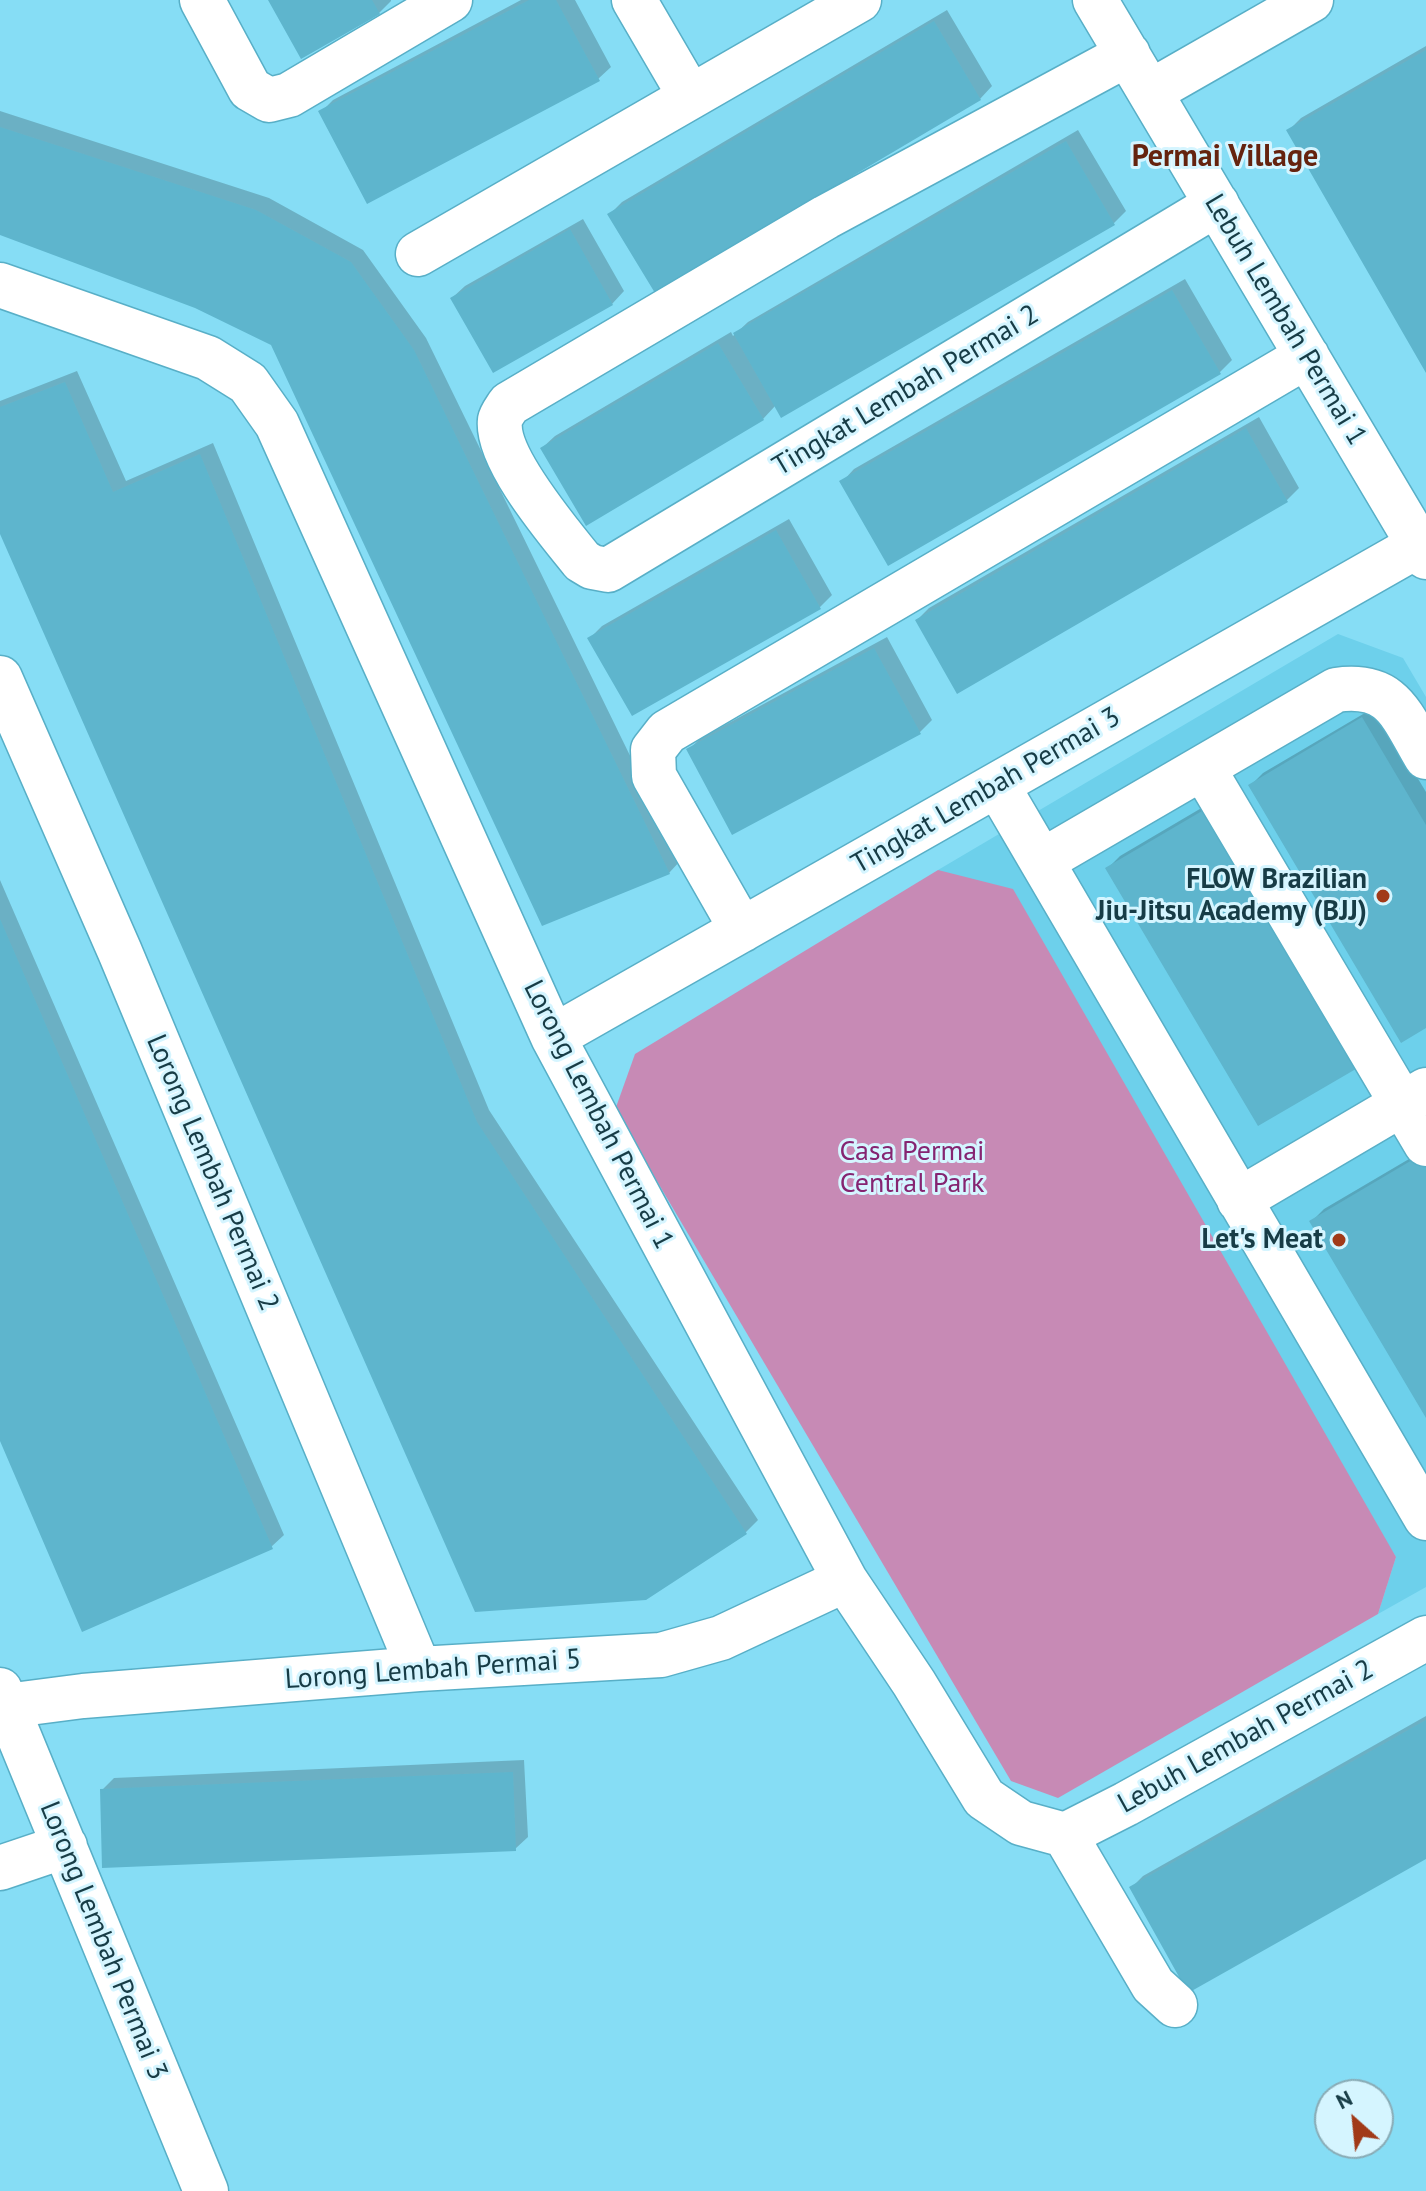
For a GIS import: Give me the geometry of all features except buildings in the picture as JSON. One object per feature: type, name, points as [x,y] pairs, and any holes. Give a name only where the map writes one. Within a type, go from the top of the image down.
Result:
[{"type":"street","points":[[202,0],[250,89],[269,100],[289,95],[423,7]]},
{"type":"street","points":[[634,0],[690,96]]},
{"type":"street","name":"Lebuh Lembah Permai 1","points":[[1095,0],[1422,551]]},
{"type":"street","points":[[1150,92],[1311,0]]},
{"type":"street","points":[[418,254],[845,3]]},
{"type":"street","name":"Tingkat Lembah Permai 2","points":[[1128,54],[826,217],[509,404],[500,419],[502,438],[524,487],[582,561],[608,570],[1217,204]]},
{"type":"street","name":"Lorong Lembah Permai 1","points":[[0,285],[208,358],[248,383],[277,424],[553,1037],[845,1580],[914,1683],[984,1798],[1021,1823],[1065,1835]]},
{"type":"street","points":[[742,930],[654,776],[653,750],[667,732],[1307,356]]},
{"type":"street","name":"Tingkat Lembah Permai 3","points":[[553,1037],[997,785],[1422,551]]},
{"type":"street","name":"Lorong Lembah Permai 2","points":[[0,678],[120,952],[419,1669]]},
{"type":"street","points":[[1042,861],[1336,690],[1358,687],[1379,692],[1395,705],[1426,757]]},
{"type":"street","points":[[1203,768],[1414,1097],[1426,1144]]},
{"type":"street","points":[[997,785],[1426,1518]]},
{"type":"street","points":[[1239,1200],[1414,1097]]},
{"type":"street","name":"Lorong Lembah Permai 5","points":[[3,1698],[83,1696],[419,1669],[661,1655],[721,1638],[845,1580]]},
{"type":"street","name":"Lebuh Lembah Permai 2","points":[[1065,1835],[1140,1797],[1426,1638]]},
{"type":"street","name":"Lorong Lembah Permai 3","points":[[3,1698],[206,2191]]},
{"type":"street","points":[[1065,1835],[1153,1985],[1175,2005]]},
{"type":"street","points":[[0,1868],[65,1846]]},
{"type":"shaded area","points":[[1338,634],[1403,658],[1426,697],[1426,1587],[1378,1614],[1396,1557],[938,870]]},
{"type":"green space","name":"Casa Permai Central Park","points":[[938,870],[1013,889],[1396,1557],[1378,1614],[1058,1798],[1011,1781],[615,1110],[635,1054]]},
{"type":"place","name":"FLOW Brazilian Jiu-Jitsu Academy (BJJ)","points":[[1383,896]]},
{"type":"place","name":"Let's Meat","points":[[1339,1240]]},
{"type":"district","name":"Permai Village","points":[[1225,157]]}]
